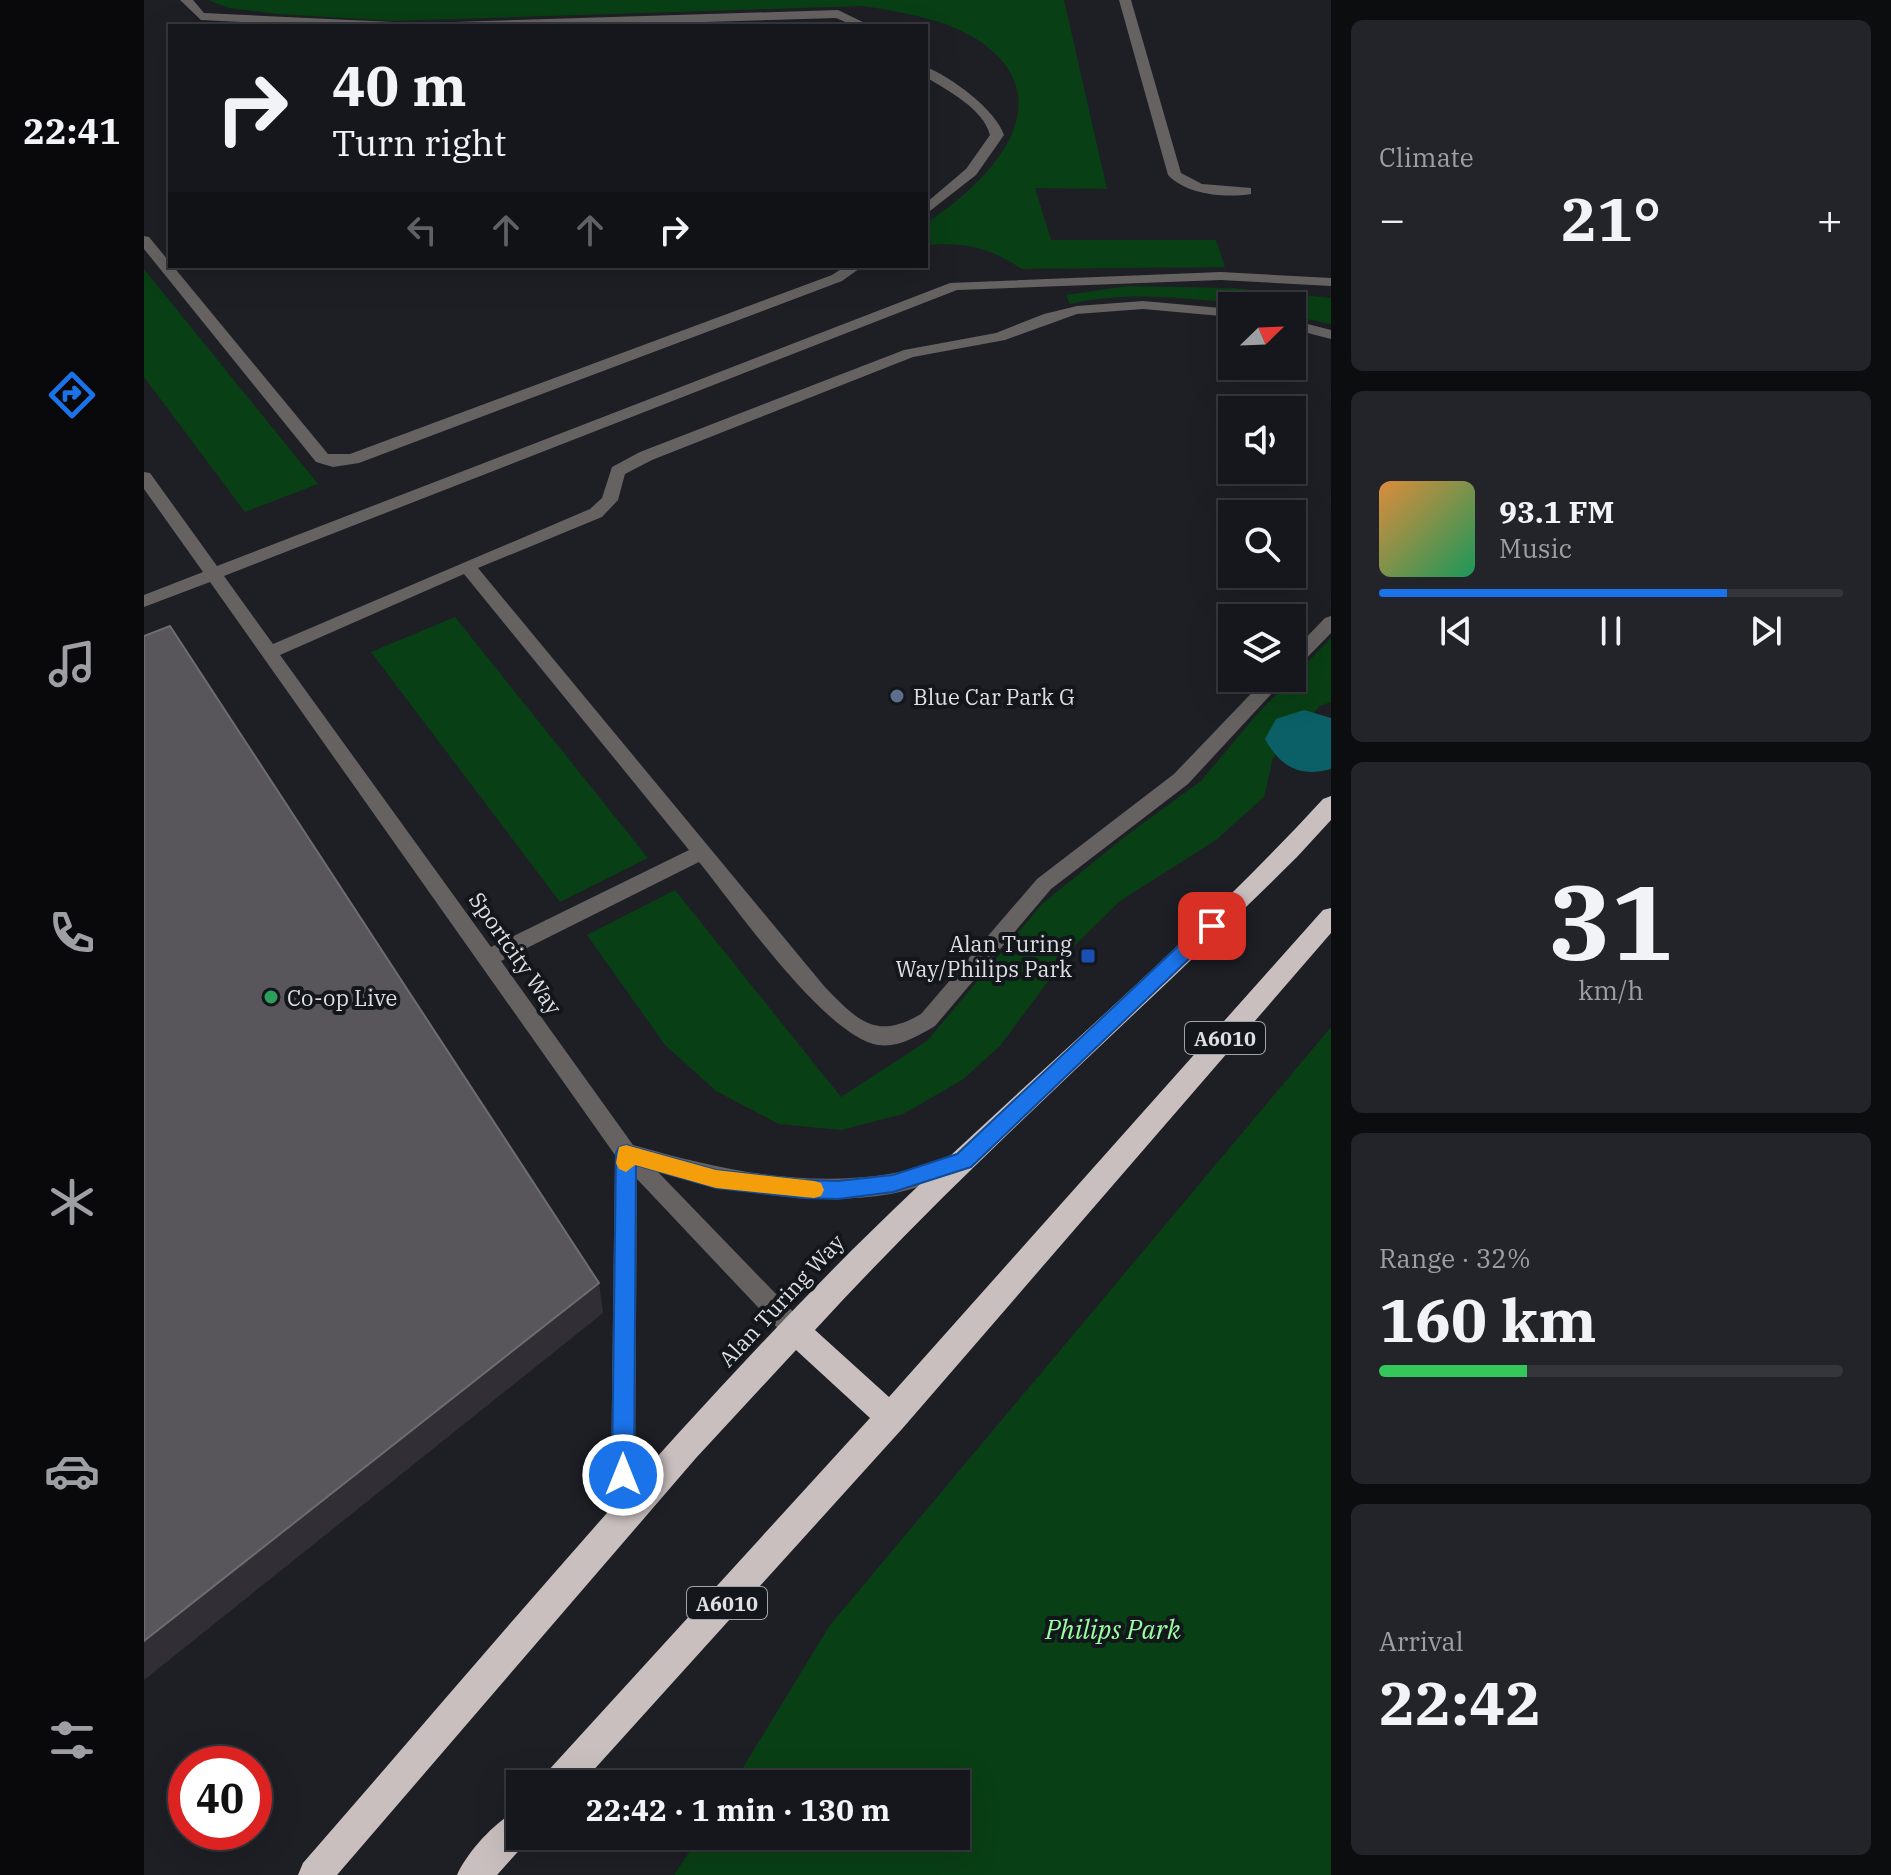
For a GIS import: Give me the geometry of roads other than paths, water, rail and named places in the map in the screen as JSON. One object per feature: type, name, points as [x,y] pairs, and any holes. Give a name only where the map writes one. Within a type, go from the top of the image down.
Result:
[{"type":"highway","name":"Alan Turing Way","points":[[315,1875],[618,1526],[860,1261],[1245,894],[1331,805]]},
{"type":"highway","name":"A6010","points":[[572,1770],[892,1419],[1331,917]]},
{"type":"highway","name":"Sportcity Way","points":[[795,1330],[892,1419]]},
{"type":"highway","points":[[474,1875],[506,1841]]},
{"type":"street","points":[[186,0],[201,16],[355,24]]},
{"type":"street","points":[[1125,0],[1175,175],[1184,183],[1203,189],[1246,191]]},
{"type":"street","points":[[518,24],[838,14],[860,24]]},
{"type":"street","points":[[928,72],[989,117],[997,128],[997,135],[971,172],[928,208]]},
{"type":"street","points":[[144,240],[322,458],[333,462],[366,455],[842,277],[853,268]]},
{"type":"street","points":[[144,601],[955,286],[1221,276],[1331,282]]},
{"type":"street","points":[[271,652],[596,513],[610,500],[618,471],[646,456],[909,353],[1000,337],[1049,317],[1103,306],[1143,305],[1218,312]]},
{"type":"street","points":[[1306,328],[1331,335]]},
{"type":"street","name":"Sportcity Way","points":[[144,477],[626,1153],[795,1330]]},
{"type":"street","points":[[467,566],[700,853],[845,1020],[873,1035],[894,1038],[911,1032],[928,1020],[1044,884],[1181,779],[1264,692]]},
{"type":"street","points":[[1306,648],[1331,622]]},
{"type":"street","points":[[486,959],[700,853]]},
{"type":"street","points":[[618,1526],[623,1475],[626,1153],[716,1179],[838,1190],[893,1184],[964,1160]]},
{"type":"waterway","points":[[1304,739],[1314,745]]},
{"type":"place","name":"Blue Car Park G","points":[[897,696]]},
{"type":"place","name":"Alan Turing Way/Philips Park","points":[[1088,956]]},
{"type":"place","name":"Co-op Live","points":[[271,997]]},
{"type":"park label","name":"Philips Park","points":[[1113,1629]]}]
